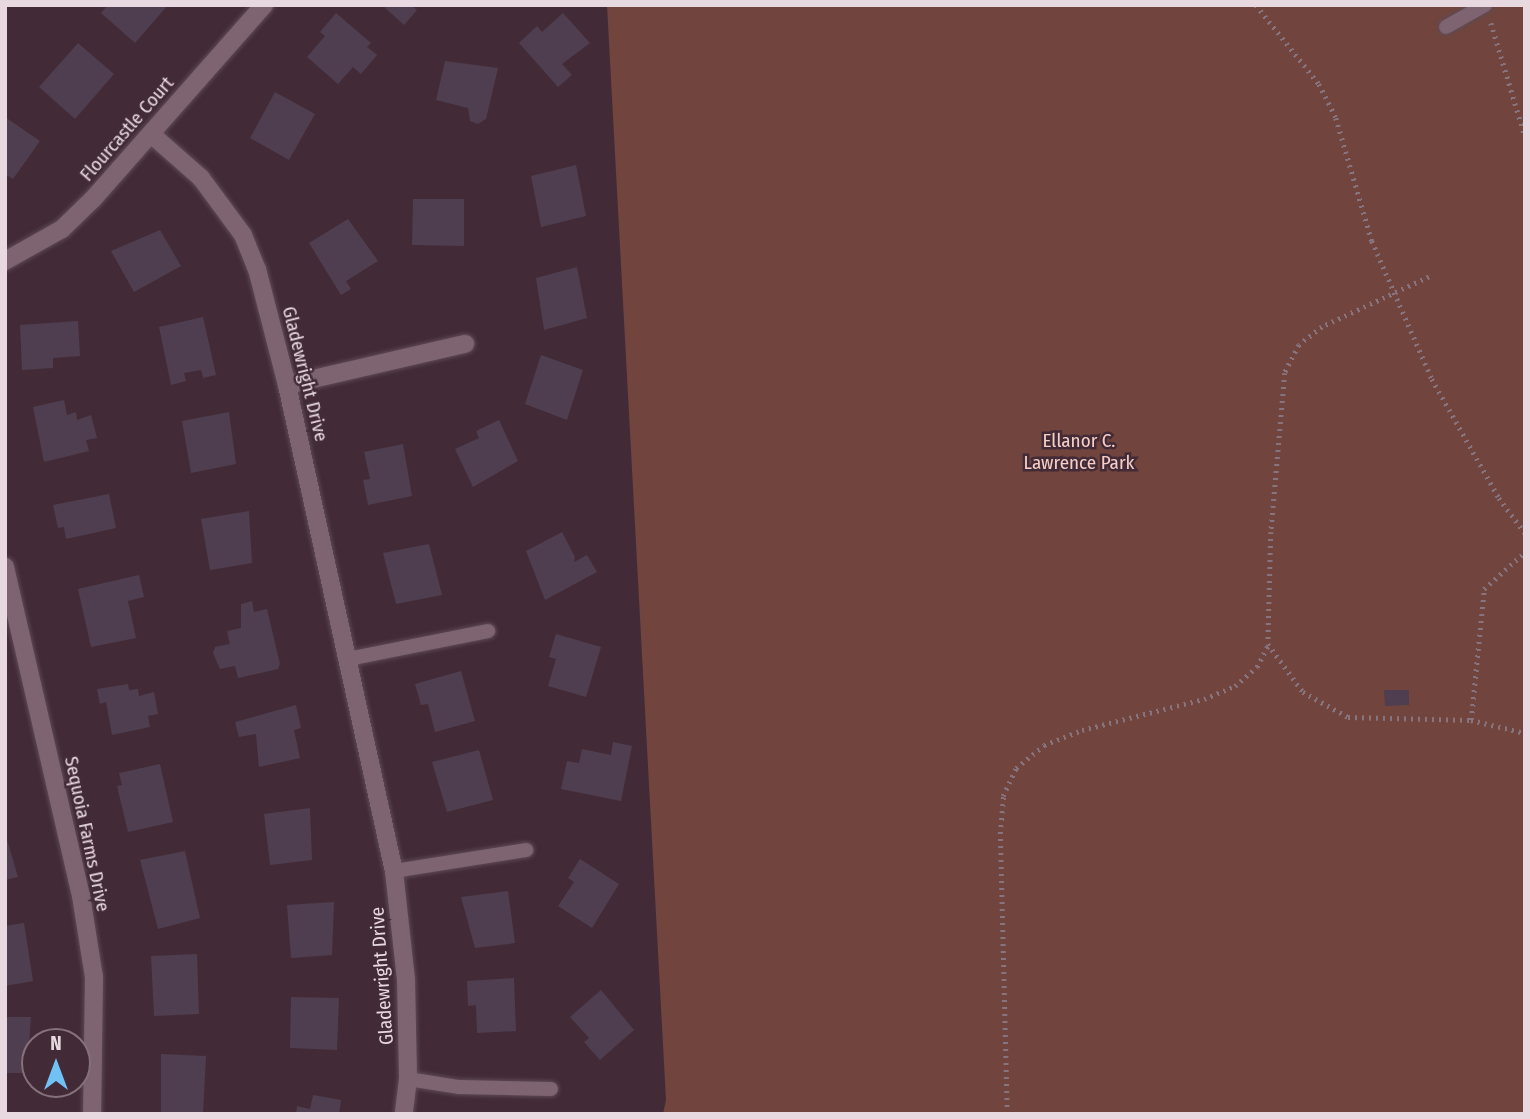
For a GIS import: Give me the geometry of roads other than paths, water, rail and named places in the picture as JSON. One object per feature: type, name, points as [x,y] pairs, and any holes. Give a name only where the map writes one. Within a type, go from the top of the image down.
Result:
[{"type":"street","name":"Flourcastle Court","points":[[5,261],[62,229],[151,134],[264,5]]},
{"type":"street","name":"Gladewright Drive","points":[[151,134],[201,178],[243,235],[257,270],[287,385],[394,871],[406,980],[408,1079],[404,1114]]},
{"type":"street","points":[[287,385],[465,344]]},
{"type":"street","name":"Sequoia Farms Drive","points":[[5,566],[81,896],[94,977],[92,1114]]},
{"type":"lane","points":[[1446,27],[1484,6]]},
{"type":"lane","points":[[348,659],[488,632]]},
{"type":"lane","points":[[394,871],[526,850]]},
{"type":"lane","points":[[408,1079],[458,1087],[551,1089]]},
{"type":"park label","name":"Ellanor C. Lawrence Park","points":[[1079,452]]}]
